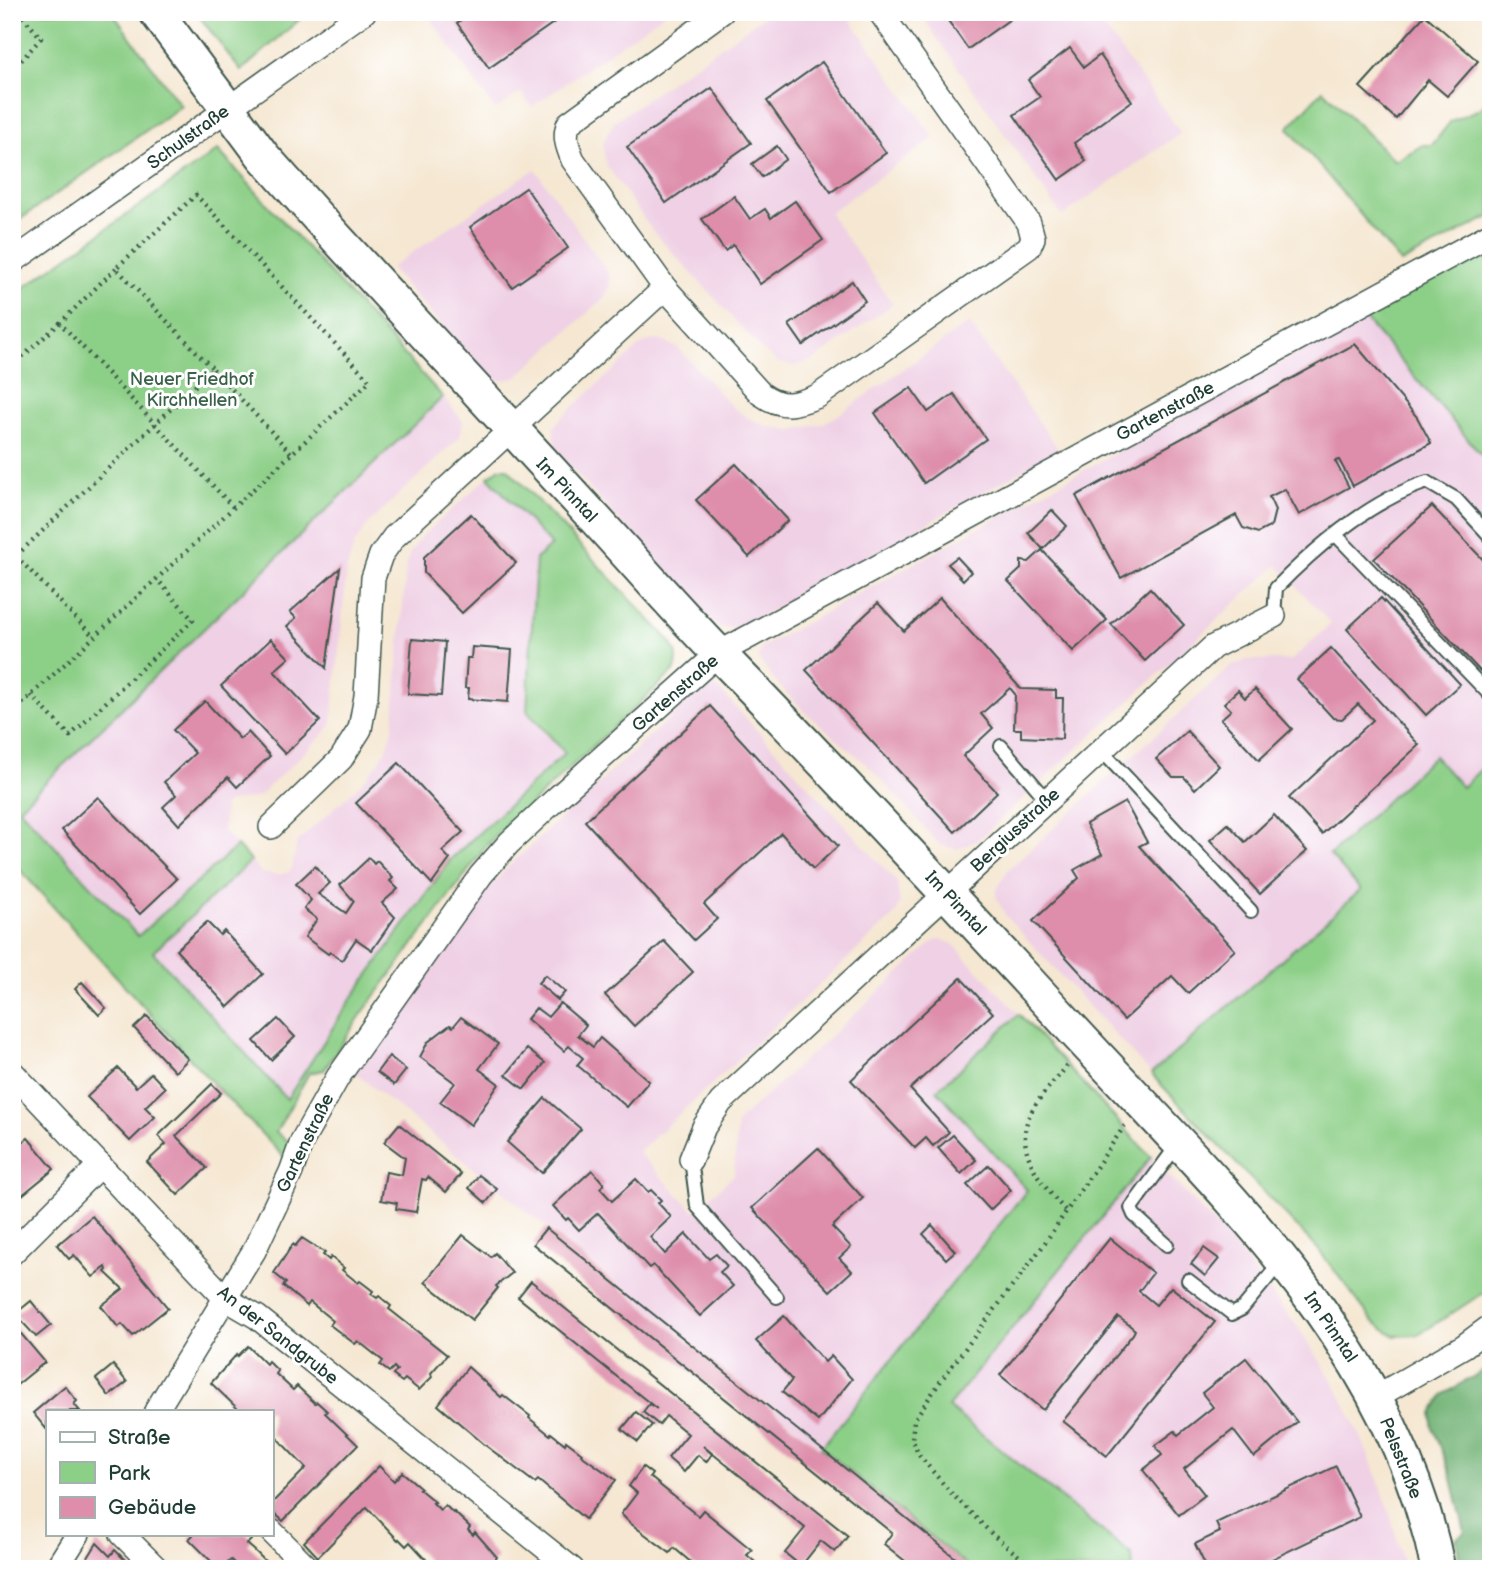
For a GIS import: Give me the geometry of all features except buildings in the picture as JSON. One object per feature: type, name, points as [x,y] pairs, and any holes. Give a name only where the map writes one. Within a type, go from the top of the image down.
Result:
[{"type":"main road","name":"Im Pinntal","points":[[156,12],[263,156],[321,221],[719,653],[947,893],[1179,1144],[1282,1260],[1324,1313],[1376,1397]]},
{"type":"main road","name":"Pelsstraße","points":[[1376,1397],[1413,1481],[1438,1569]]},
{"type":"street","name":"Schulstraße","points":[[12,262],[364,12]]},
{"type":"street","points":[[722,12],[569,123],[565,131],[567,146],[573,160],[666,288],[761,394],[786,406],[818,396],[1029,247],[1033,238],[1029,223],[880,12]]},
{"type":"street","name":"Gartenstraße","points":[[157,1410],[254,1251],[291,1172],[302,1141],[338,1077],[481,875],[509,843],[558,797],[719,653],[1491,234]]},
{"type":"street","points":[[271,827],[341,759],[360,729],[366,696],[373,578],[386,545],[666,288]]},
{"type":"street","name":"Bergiusstraße","points":[[691,1159],[704,1128],[722,1102],[1213,647],[1274,616]]},
{"type":"street","name":"An der Sandgrube","points":[[12,1072],[226,1299],[257,1317],[561,1565]]},
{"type":"street","points":[[12,1253],[100,1165]]},
{"type":"street","name":"Pelsstraße","points":[[1376,1397],[1464,1346],[1491,1326]]},
{"type":"street","points":[[273,1533],[309,1569]]},
{"type":"street","points":[[56,1569],[77,1536]]},
{"type":"street","points":[[124,1536],[157,1569]]},
{"type":"lane","points":[[1274,616],[1276,588],[1336,535],[1399,491],[1427,482],[1457,499],[1491,537]]},
{"type":"lane","points":[[1336,535],[1491,696]]},
{"type":"lane","points":[[1001,746],[1047,800]]},
{"type":"lane","points":[[1101,750],[1251,911]]},
{"type":"lane","points":[[1167,1245],[1131,1208],[1179,1144]]},
{"type":"lane","points":[[691,1159],[696,1206],[777,1297]]},
{"type":"lane","points":[[1188,1280],[1224,1310],[1237,1313],[1282,1260]]},
{"type":"path","points":[[12,71],[41,38],[19,12]]},
{"type":"path","points":[[12,366],[196,195],[370,381],[12,713]]},
{"type":"path","points":[[116,268],[292,454]]},
{"type":"path","points":[[60,323],[233,507]]},
{"type":"path","points":[[94,638],[14,555],[213,369]]},
{"type":"path","points":[[32,695],[70,736],[193,620],[157,579]]},
{"type":"path","points":[[1065,1210],[1042,1185],[1030,1162],[1026,1128],[1032,1110],[1086,1044]]},
{"type":"path","points":[[1035,1569],[994,1535],[951,1493],[918,1454],[912,1438],[914,1420],[942,1378],[1040,1250],[1118,1132],[1142,1105]]},
{"type":"shaded area","points":[[426,12],[667,12],[532,107],[521,92],[495,110]]},
{"type":"shaded area","points":[[770,12],[845,12],[934,138],[829,213],[893,304],[815,359],[796,366],[778,363],[761,349],[652,230],[607,166],[603,144],[615,121]]},
{"type":"shaded area","points":[[919,12],[1093,12],[1181,133],[1062,216]]},
{"type":"shaded area","points":[[535,169],[609,274],[610,285],[605,297],[517,377],[500,381],[488,377],[390,268]]},
{"type":"shaded area","points":[[1363,317],[1491,466],[1491,760],[1462,787],[1433,757],[1330,856],[1362,889],[1151,1074],[1006,916],[996,897],[997,889],[1008,870],[1230,667],[1246,660],[1292,660],[1331,624],[1277,565],[978,840],[957,849],[940,845],[873,770],[802,709],[773,679],[758,658],[762,647]]},
{"type":"shaded area","points":[[969,323],[1059,450],[742,627],[720,628],[706,617],[556,451],[553,429],[558,421],[641,345],[650,341],[660,340],[678,348],[730,405],[748,418],[769,427],[791,430],[822,424],[837,416]]},
{"type":"shaded area","points":[[443,397],[463,421],[460,437],[370,522],[355,543],[347,568],[332,723],[323,735],[258,797],[229,802],[224,806],[223,830],[237,846],[138,936],[19,808]]},
{"type":"shaded area","points":[[488,477],[551,545],[565,753],[452,858],[350,1001],[287,1099],[153,952],[251,861],[262,873],[277,875],[289,872],[297,842],[361,784],[377,765],[387,748],[393,729],[409,555],[421,537]]},
{"type":"shaded area","points":[[706,684],[721,691],[897,882],[900,903],[896,914],[638,1152],[694,1211],[734,1175],[739,1120],[932,943],[940,939],[953,944],[1019,1014],[937,1090],[1028,1190],[821,1448],[355,1073],[438,954],[489,888],[508,867]]},
{"type":"shaded area","points":[[1151,1157],[1229,1239],[1302,1333],[1336,1386],[1362,1439],[1387,1503],[1405,1569],[1133,1569],[1132,1555],[948,1407]]},
{"type":"green space","points":[[12,12],[112,12],[181,106],[12,225]]},
{"type":"green space","points":[[196,12],[308,12],[241,71]]},
{"type":"green space","points":[[1323,90],[1395,161],[1423,145],[1432,145],[1451,121],[1491,101],[1491,216],[1401,263],[1288,128]]},
{"type":"green space","name":"Neuer Friedhof Kirchhellen","points":[[218,150],[443,397],[19,808],[138,936],[237,846],[251,861],[153,952],[287,1099],[350,1001],[452,858],[565,753],[527,711],[536,559],[551,545],[488,477],[500,468],[507,468],[667,638],[677,656],[675,670],[488,844],[361,1015],[324,1070],[309,1073],[276,1132],[291,1144],[284,1157],[207,1077],[12,861],[12,296]]},
{"type":"green space","points":[[1491,246],[1491,466],[1363,317]]},
{"type":"green space","points":[[1434,756],[1462,787],[1491,760],[1491,1288],[1418,1335],[1395,1336],[1373,1321],[1317,1248],[1151,1074],[1361,890],[1330,855]]},
{"type":"green space","points":[[1019,1014],[1151,1157],[948,1407],[1132,1555],[1133,1569],[971,1569],[821,1448],[1027,1190],[937,1090]]},
{"type":"green space","points":[[1491,1366],[1491,1569],[1461,1569],[1456,1539],[1465,1532],[1450,1471],[1432,1425],[1432,1414],[1443,1395]]}]
